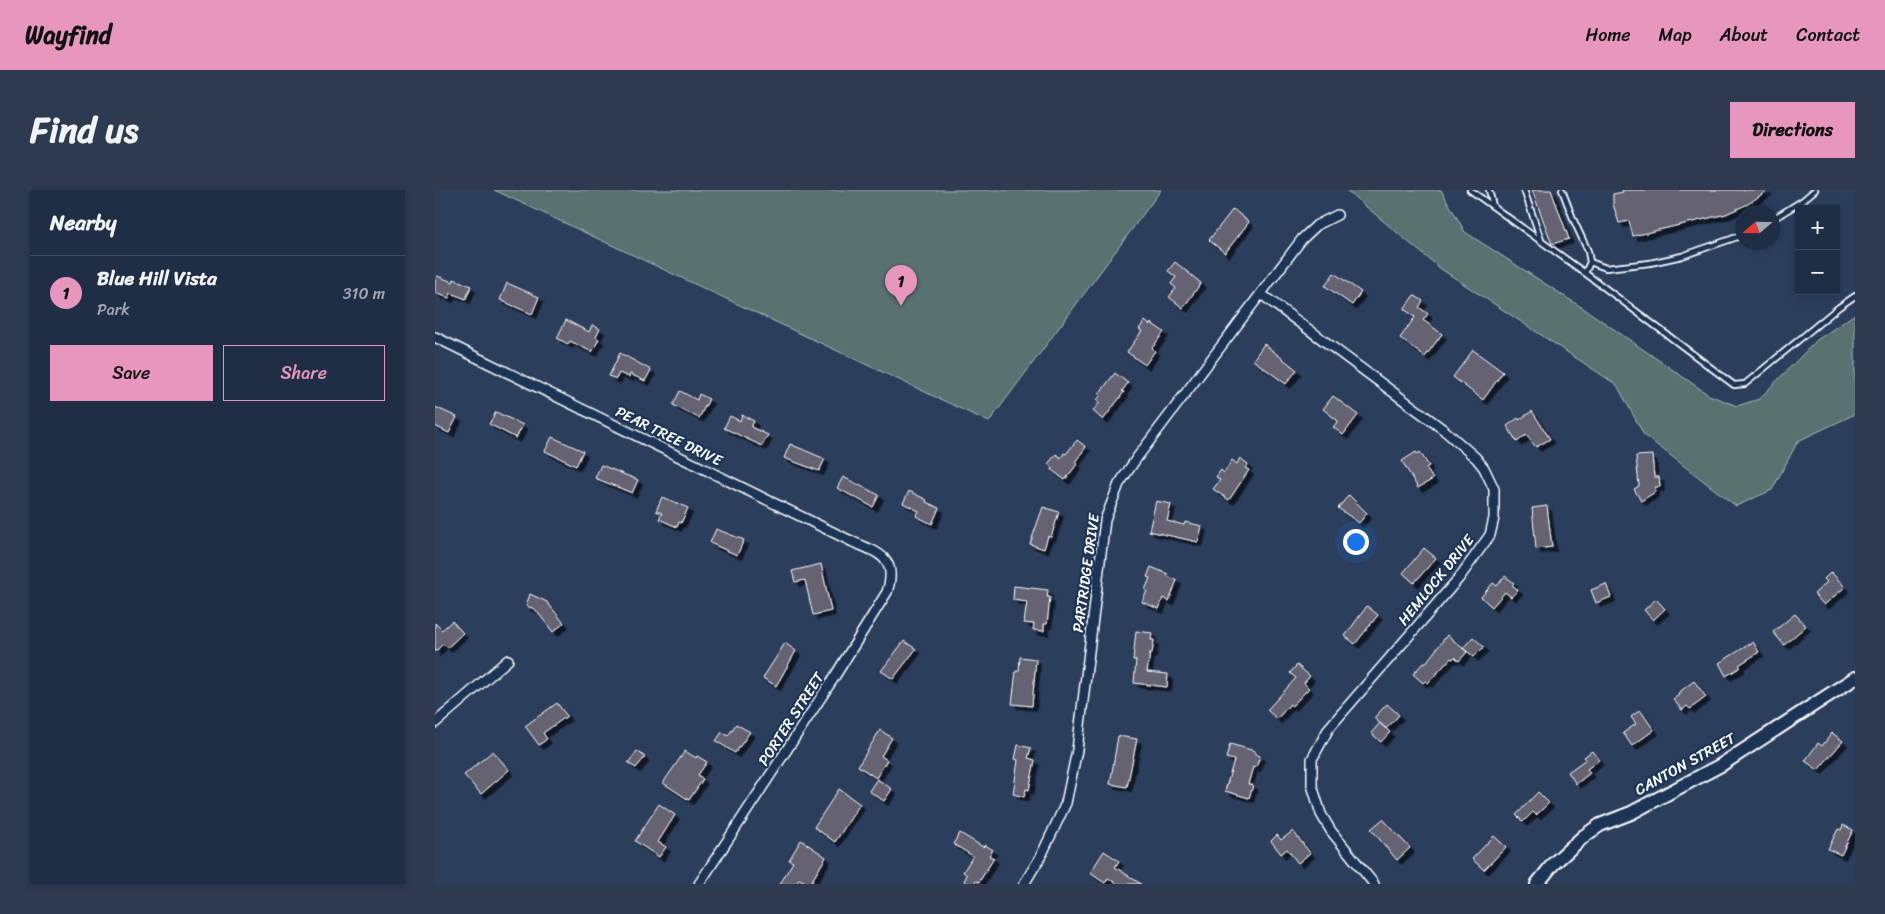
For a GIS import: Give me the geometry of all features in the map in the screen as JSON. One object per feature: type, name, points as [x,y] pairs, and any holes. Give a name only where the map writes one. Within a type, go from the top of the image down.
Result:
[{"type":"main road","name":"CANTON STREET","points":[[1537,884],[1553,864],[1584,836],[1721,765],[1855,678]]},
{"type":"street","name":"PARTRIDGE DRIVE","points":[[1024,884],[1041,856],[1067,803],[1077,750],[1105,520],[1119,484],[1302,239],[1317,225],[1337,215]]},
{"type":"street","name":"HEMLOCK DRIVE","points":[[1261,294],[1445,430],[1476,458],[1484,468],[1494,490],[1494,518],[1491,534],[1459,578],[1329,728],[1312,759],[1312,785],[1321,814],[1331,831],[1374,884]]},
{"type":"street","name":"PEAR TREE DRIVE","points":[[435,336],[874,551],[889,563]]},
{"type":"street","name":"PORTER STREET","points":[[699,884],[835,676],[887,592],[891,580],[889,563]]},
{"type":"street","points":[[435,723],[508,660]]},
{"type":"lane","points":[[1470,190],[1585,273],[1733,385],[1745,384],[1855,296]]},
{"type":"lane","points":[[1489,190],[1493,206]]},
{"type":"lane","points":[[1524,190],[1541,241]]},
{"type":"lane","points":[[1562,190],[1574,221],[1589,251],[1590,262],[1585,273]]},
{"type":"lane","points":[[1780,215],[1802,201],[1815,190]]},
{"type":"lane","points":[[1590,262],[1606,268],[1650,263],[1682,256],[1735,238]]},
{"type":"green space","points":[[494,190],[1161,190],[989,422]]},
{"type":"green space","points":[[1346,190],[1441,190],[1465,232],[1592,314],[1709,395],[1737,406],[1759,399],[1817,340],[1855,314],[1855,414],[1798,441],[1772,490],[1736,506],[1644,435],[1617,385],[1441,269]]},
{"type":"building","points":[[1532,190],[1551,190],[1569,239],[1552,244]]},
{"type":"building","points":[[1622,190],[1768,190],[1748,204],[1735,205],[1735,210],[1726,214],[1633,236],[1629,221],[1619,223],[1613,204],[1613,194],[1623,192]]},
{"type":"building","points":[[1233,209],[1249,222],[1225,253],[1209,240]]},
{"type":"building","points":[[1175,262],[1201,283],[1183,308],[1169,297],[1176,288],[1171,284],[1176,277],[1168,271]]},
{"type":"building","points":[[1334,273],[1361,292],[1352,305],[1325,286]]},
{"type":"building","points":[[437,276],[453,282],[454,279],[471,286],[466,299],[451,293],[449,298],[435,293]]},
{"type":"building","points":[[507,283],[539,297],[532,314],[500,300]]},
{"type":"building","points":[[1414,295],[1423,301],[1419,307],[1428,314],[1423,320],[1442,334],[1425,357],[1400,338],[1415,317],[1404,309]]},
{"type":"building","points":[[566,320],[589,332],[592,325],[600,329],[596,337],[599,339],[592,352],[570,341],[568,344],[557,338]]},
{"type":"building","points":[[1145,321],[1164,332],[1152,348],[1155,351],[1145,365],[1127,352],[1142,331],[1139,329]]},
{"type":"building","points":[[1264,344],[1297,370],[1286,384],[1253,360]]},
{"type":"building","points":[[1473,350],[1503,372],[1483,400],[1453,377]]},
{"type":"building","points":[[620,353],[651,370],[645,381],[630,374],[629,377],[619,373],[616,379],[609,376]]},
{"type":"building","points":[[1115,373],[1128,383],[1122,391],[1124,392],[1103,420],[1093,411],[1100,402],[1097,400],[1101,395],[1099,394]]},
{"type":"building","points":[[680,391],[697,400],[699,394],[709,399],[699,418],[673,405]]},
{"type":"building","points":[[1333,396],[1358,415],[1343,435],[1333,427],[1338,421],[1323,409]]},
{"type":"building","points":[[435,407],[457,417],[449,433],[435,426]]},
{"type":"building","points":[[1532,411],[1550,439],[1536,447],[1526,435],[1517,442],[1507,426]]},
{"type":"building","points":[[496,412],[523,425],[516,438],[489,424]]},
{"type":"building","points":[[742,415],[754,421],[751,427],[768,435],[762,446],[724,428],[730,416],[740,421]]},
{"type":"building","points":[[552,437],[583,451],[576,466],[545,451]]},
{"type":"building","points":[[1077,440],[1086,447],[1075,462],[1077,464],[1065,480],[1052,470],[1053,468],[1048,464],[1056,454],[1061,458],[1064,453],[1066,454]]},
{"type":"building","points":[[790,444],[825,459],[819,471],[784,458]]},
{"type":"building","points":[[1416,452],[1417,454],[1420,452],[1429,466],[1426,468],[1433,479],[1418,488],[1402,461]]},
{"type":"building","points":[[1652,455],[1654,477],[1659,477],[1660,487],[1655,487],[1655,492],[1641,501],[1634,489],[1639,486],[1636,456]]},
{"type":"building","points":[[1240,458],[1248,464],[1245,468],[1249,470],[1229,500],[1213,489],[1220,480],[1216,477],[1221,470],[1224,473],[1232,460],[1237,464]]},
{"type":"building","points":[[601,465],[638,480],[632,493],[595,478]]},
{"type":"building","points":[[843,477],[879,495],[873,507],[837,488]]},
{"type":"building","points":[[909,491],[939,508],[932,524],[916,516],[919,511],[903,503]]},
{"type":"building","points":[[1349,495],[1367,513],[1359,523],[1338,508]]},
{"type":"building","points":[[662,497],[688,508],[677,527],[659,519],[662,513],[656,511]]},
{"type":"building","points":[[1156,501],[1171,504],[1167,521],[1184,525],[1185,522],[1202,526],[1198,542],[1149,531]]},
{"type":"building","points":[[1547,506],[1552,547],[1536,549],[1532,508]]},
{"type":"building","points":[[1043,507],[1059,512],[1051,537],[1048,536],[1044,549],[1030,544]]},
{"type":"building","points":[[716,529],[744,540],[737,555],[710,543]]},
{"type":"building","points":[[1424,548],[1436,558],[1414,583],[1403,573]]},
{"type":"building","points":[[821,564],[831,611],[813,615],[805,580],[795,582],[792,571]]},
{"type":"building","points":[[1151,567],[1177,580],[1169,601],[1163,598],[1159,609],[1142,602],[1147,591],[1145,590],[1150,578],[1147,577]]},
{"type":"building","points":[[1831,572],[1845,587],[1824,605],[1814,594],[1827,582],[1824,579]]},
{"type":"building","points":[[1505,576],[1514,583],[1512,585],[1518,590],[1511,597],[1505,592],[1492,607],[1481,597],[1493,583],[1497,586]]},
{"type":"building","points":[[1606,584],[1611,597],[1596,603],[1591,590]]},
{"type":"building","points":[[1014,586],[1048,590],[1047,597],[1050,597],[1047,624],[1044,624],[1044,631],[1033,630],[1034,624],[1024,623],[1027,602],[1013,600]]},
{"type":"building","points":[[530,594],[547,602],[564,623],[553,632],[535,609],[526,606]]},
{"type":"building","points":[[1656,599],[1665,609],[1653,620],[1644,610]]},
{"type":"building","points":[[1367,606],[1378,615],[1355,644],[1345,636]]},
{"type":"building","points":[[1795,614],[1806,626],[1784,645],[1773,632]]},
{"type":"building","points":[[452,621],[463,633],[447,648],[443,644],[435,652],[435,623],[442,630]]},
{"type":"building","points":[[1136,631],[1152,633],[1151,640],[1154,640],[1147,672],[1168,674],[1167,687],[1134,683],[1136,660],[1133,660]]},
{"type":"building","points":[[1447,635],[1467,652],[1459,661],[1455,657],[1451,658],[1428,683],[1425,681],[1423,683],[1413,674],[1423,663],[1425,664]]},
{"type":"building","points":[[1473,637],[1484,647],[1474,657],[1463,648]]},
{"type":"building","points":[[904,641],[916,649],[893,679],[881,671]]},
{"type":"building","points":[[1753,642],[1759,652],[1739,665],[1741,667],[1726,676],[1719,663]]},
{"type":"building","points":[[785,643],[796,651],[776,686],[763,678]]},
{"type":"building","points":[[1020,657],[1036,659],[1032,706],[1012,704],[1016,671],[1019,671]]},
{"type":"building","points":[[1297,665],[1310,676],[1304,683],[1309,688],[1292,706],[1290,704],[1277,719],[1267,710],[1296,678],[1290,673]]},
{"type":"building","points":[[1694,681],[1706,697],[1690,709],[1687,706],[1682,710],[1673,699]]},
{"type":"building","points":[[557,703],[567,716],[543,733],[547,739],[539,745],[525,726]]},
{"type":"building","points":[[1387,704],[1399,715],[1386,729],[1374,718]]},
{"type":"building","points":[[1640,710],[1654,730],[1632,746],[1623,733],[1636,724],[1631,717]]},
{"type":"building","points":[[1380,723],[1390,732],[1381,742],[1371,733]]},
{"type":"building","points":[[736,724],[750,732],[735,753],[716,741],[722,732],[728,736]]},
{"type":"building","points":[[880,730],[892,738],[881,756],[887,760],[876,778],[858,766]]},
{"type":"building","points":[[1832,733],[1843,741],[1818,770],[1805,761],[1818,743],[1822,746]]},
{"type":"building","points":[[1118,736],[1137,739],[1127,787],[1110,784]]},
{"type":"building","points":[[1230,744],[1255,751],[1255,754],[1260,756],[1256,768],[1253,767],[1248,784],[1253,785],[1249,798],[1225,791],[1234,760],[1226,758]]},
{"type":"building","points":[[1018,745],[1031,748],[1028,758],[1035,760],[1029,790],[1026,789],[1024,797],[1013,794],[1018,760],[1015,759]]},
{"type":"building","points":[[493,751],[509,770],[481,794],[464,775]]},
{"type":"building","points":[[637,751],[645,757],[636,768],[628,763]]},
{"type":"building","points":[[685,751],[707,762],[698,775],[703,779],[689,800],[663,783]]},
{"type":"building","points":[[1592,751],[1599,760],[1587,769],[1590,773],[1576,784],[1568,772],[1586,759],[1584,757]]},
{"type":"building","points":[[877,779],[892,789],[884,801],[869,791]]},
{"type":"building","points":[[839,789],[860,804],[835,842],[814,827]]},
{"type":"building","points":[[1538,792],[1549,803],[1536,815],[1533,812],[1523,822],[1516,815]]},
{"type":"building","points":[[659,804],[675,815],[658,842],[666,847],[659,857],[635,841]]},
{"type":"building","points":[[1383,819],[1410,848],[1397,860],[1371,829]]},
{"type":"building","points":[[1843,825],[1853,830],[1841,855],[1828,849],[1838,829],[1841,830]]},
{"type":"building","points":[[1293,831],[1310,853],[1298,863],[1287,849],[1281,854],[1271,841],[1277,835],[1281,840]]},
{"type":"building","points":[[960,833],[983,847],[985,845],[993,850],[989,856],[994,858],[979,882],[976,881],[974,884],[964,881],[967,875],[963,872],[973,856],[953,844]]},
{"type":"building","points":[[1494,836],[1506,847],[1484,870],[1472,859]]},
{"type":"building","points":[[801,840],[826,857],[810,884],[799,879],[796,884],[780,884],[793,862],[789,860]]},
{"type":"building","points":[[1104,851],[1119,861],[1115,867],[1141,884],[1117,884],[1108,878],[1105,883],[1090,873]]},
{"type":"place","name":"Blue Hill Vista","points":[[901,306]]}]
